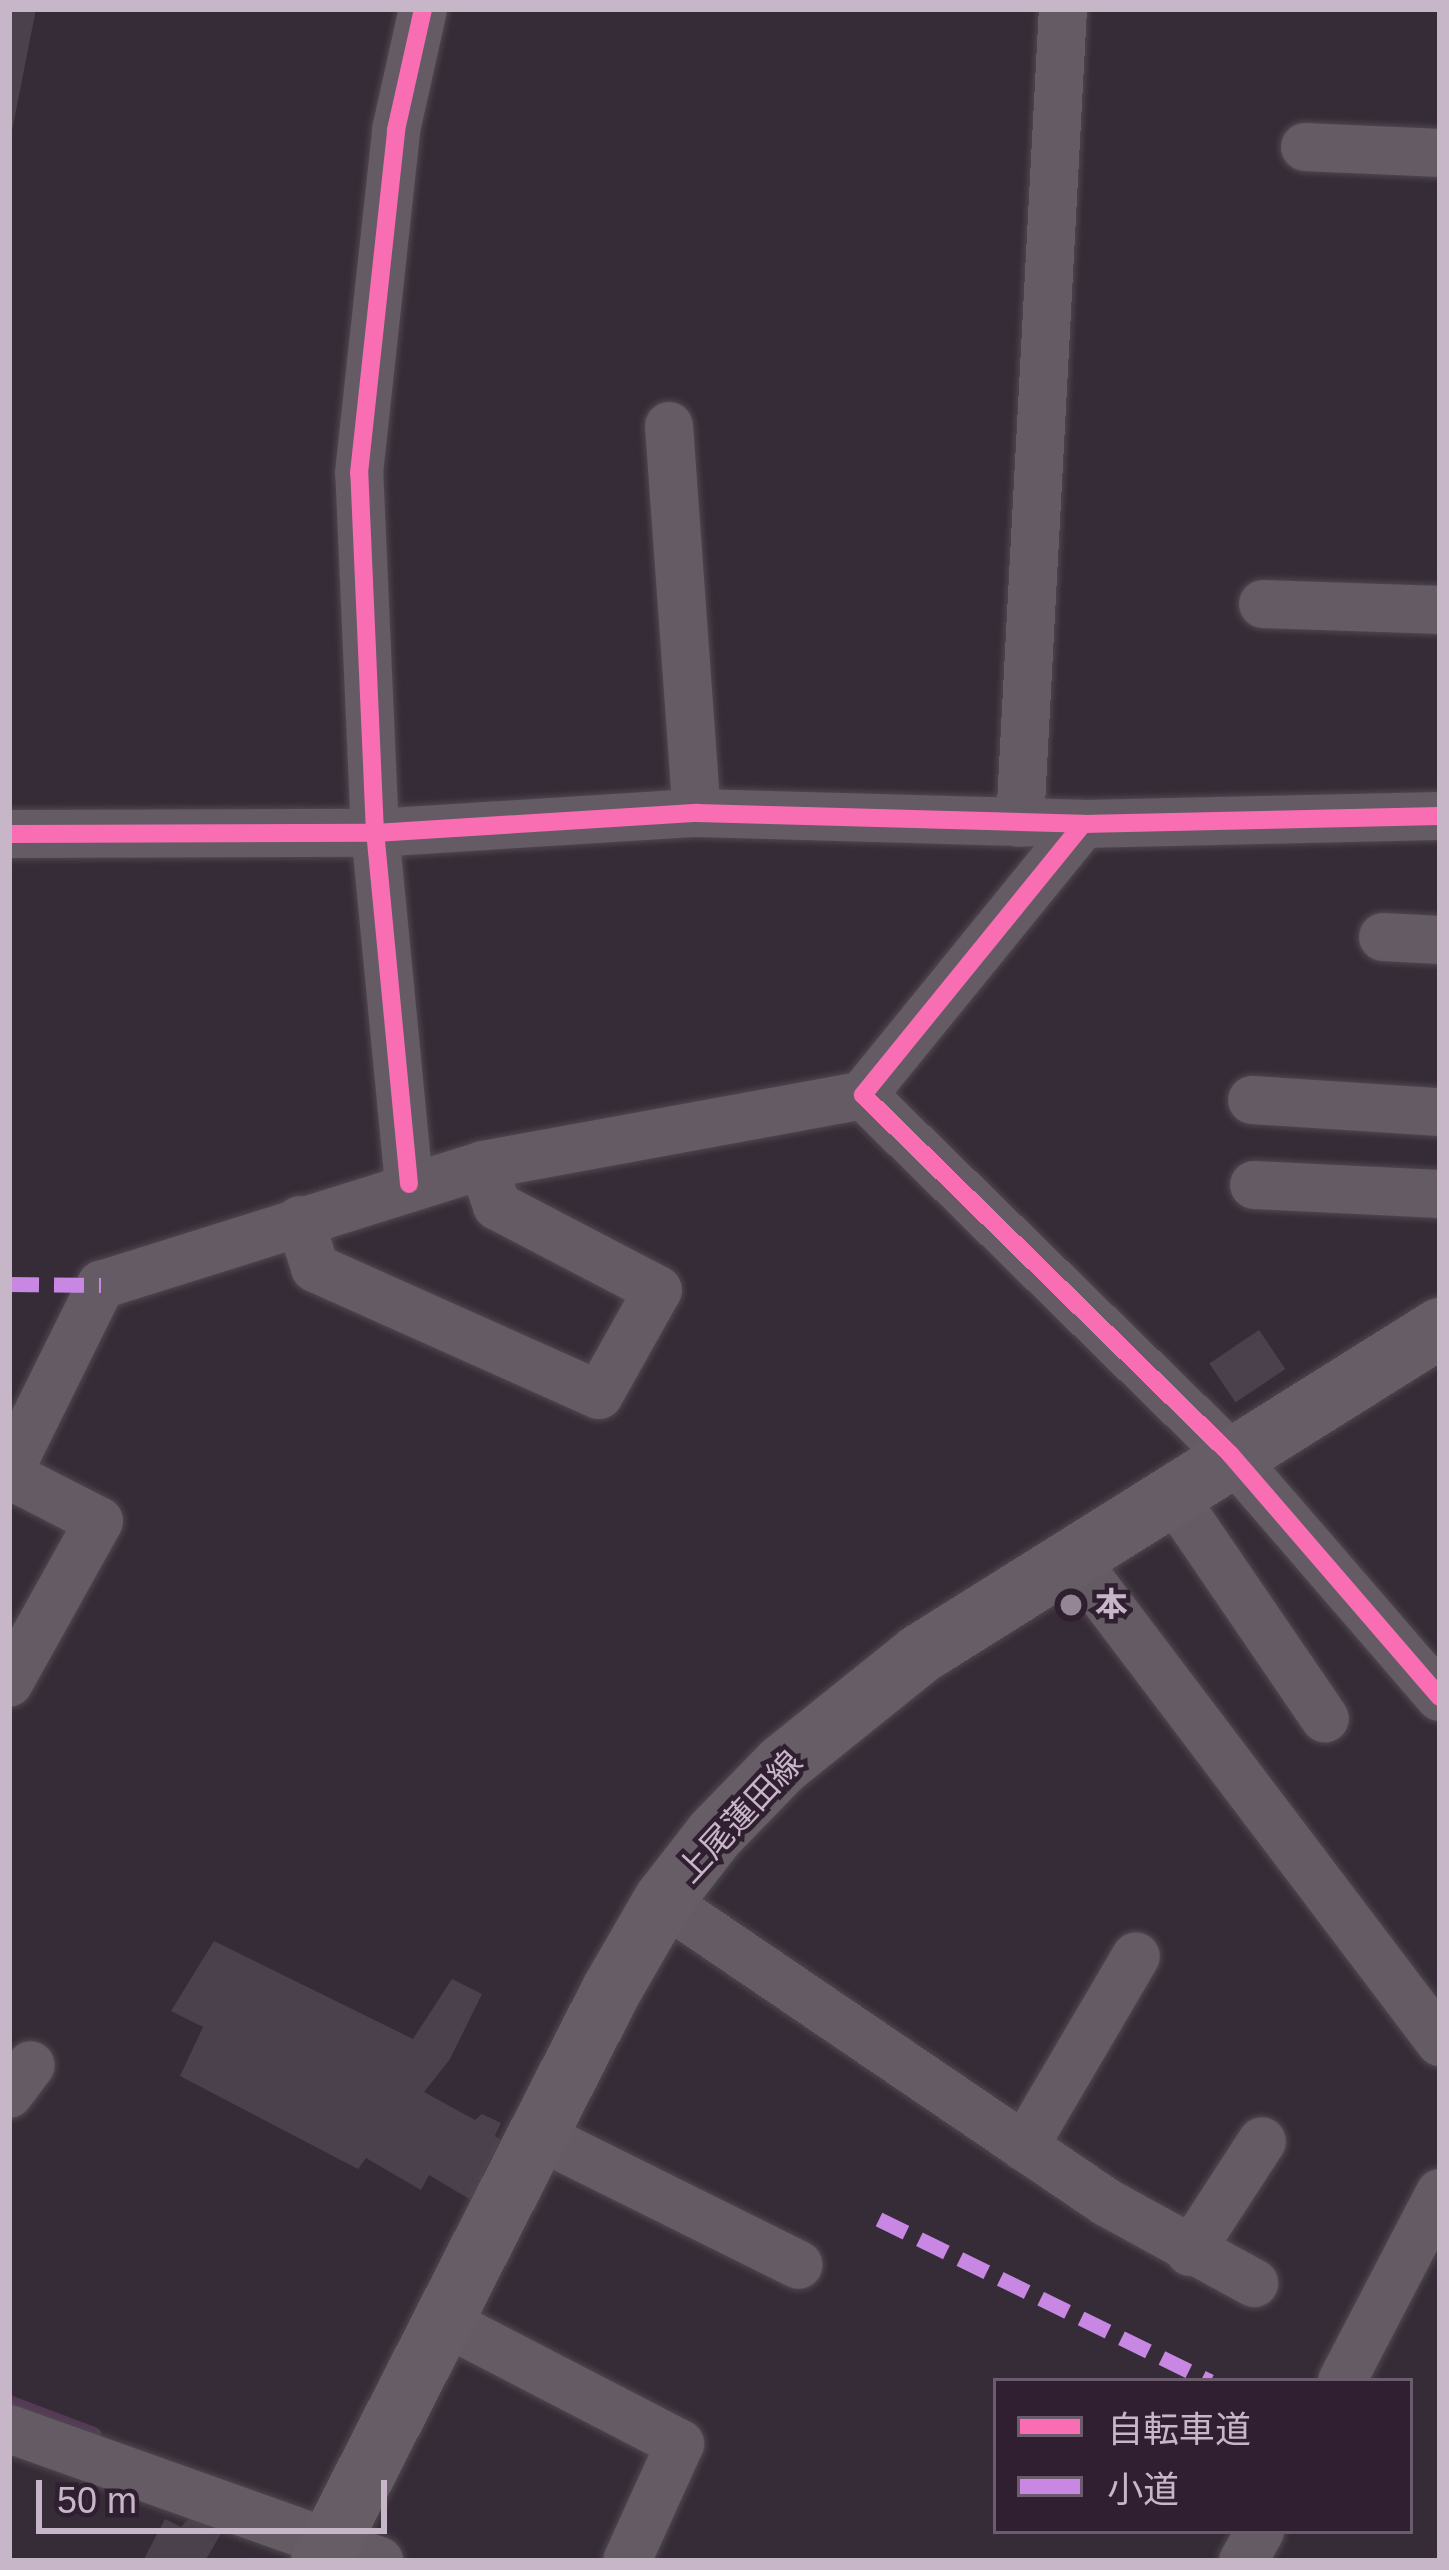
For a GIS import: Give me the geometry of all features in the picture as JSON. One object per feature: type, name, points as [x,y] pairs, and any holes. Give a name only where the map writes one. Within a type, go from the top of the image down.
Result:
[{"type":"main road","name":"上尾蓮田線","points":[[343,2555],[443,2321],[537,2135],[663,1901],[742,1807],[844,1712],[1171,1492],[1440,1328]]},
{"type":"street","points":[[409,1184],[375,833],[359,473],[396,130],[422,9]]},
{"type":"street","points":[[1020,823],[1063,9]]},
{"type":"street","points":[[1305,147],[1440,154]]},
{"type":"street","points":[[669,426],[698,814]]},
{"type":"street","points":[[1263,604],[1440,610]]},
{"type":"street","points":[[9,834],[375,833],[698,814],[1083,824],[1440,815]]},
{"type":"street","points":[[9,1683],[99,1521],[9,1473],[101,1285],[409,1184],[484,1165],[863,1095],[1083,824]]},
{"type":"street","points":[[1383,937],[1440,940]]},
{"type":"street","points":[[863,1095],[1230,1454],[1440,1697]]},
{"type":"street","points":[[1252,1100],[1440,1112]]},
{"type":"street","points":[[300,1220],[315,1268],[599,1395],[658,1290],[497,1206],[484,1165]]},
{"type":"street","points":[[1254,1186],[1440,1194]]},
{"type":"street","points":[[1171,1492],[1325,1719]]},
{"type":"street","points":[[1072,1556],[1440,2042]]},
{"type":"street","points":[[663,1901],[1024,2146],[1190,2252],[1254,2283]]},
{"type":"street","points":[[1024,2146],[1136,1956]]},
{"type":"street","points":[[537,2135],[799,2265]]},
{"type":"street","points":[[1190,2252],[1262,2141]]},
{"type":"street","points":[[1344,2378],[1440,2193]]},
{"type":"street","points":[[443,2321],[680,2444],[627,2561]]},
{"type":"street","points":[[9,2428],[343,2555]]},
{"type":"street","points":[[1243,2561],[1257,2534]]},
{"type":"building","points":[[9,9],[36,9],[11,136],[9,136]]},
{"type":"building","points":[[1259,1330],[1285,1369],[1236,1403],[1209,1364]]},
{"type":"building","points":[[214,1941],[413,2039],[452,1979],[482,1994],[450,2059],[424,2092],[475,2120],[482,2114],[501,2123],[495,2136],[501,2140],[471,2200],[429,2175],[421,2190],[366,2158],[358,2169],[180,2076],[203,2027],[171,2011]]},
{"type":"building","points":[[191,2516],[222,2532],[205,2561],[143,2561],[165,2519],[181,2527]]},
{"type":"waterway","points":[[9,2402],[94,2434]]},
{"type":"marked path","points":[[9,1284],[101,1285]]},
{"type":"marked path","points":[[879,2219],[1204,2378]]},
{"type":"cycle path","points":[[409,1184],[375,833],[359,473],[396,130],[423,9]]},
{"type":"cycle path","points":[[9,834],[375,833],[697,813],[1083,824],[1440,816]]},
{"type":"cycle path","points":[[1083,824],[863,1095],[1230,1454],[1440,1697]]},
{"type":"place","name":"本","points":[[1071,1605]]}]
